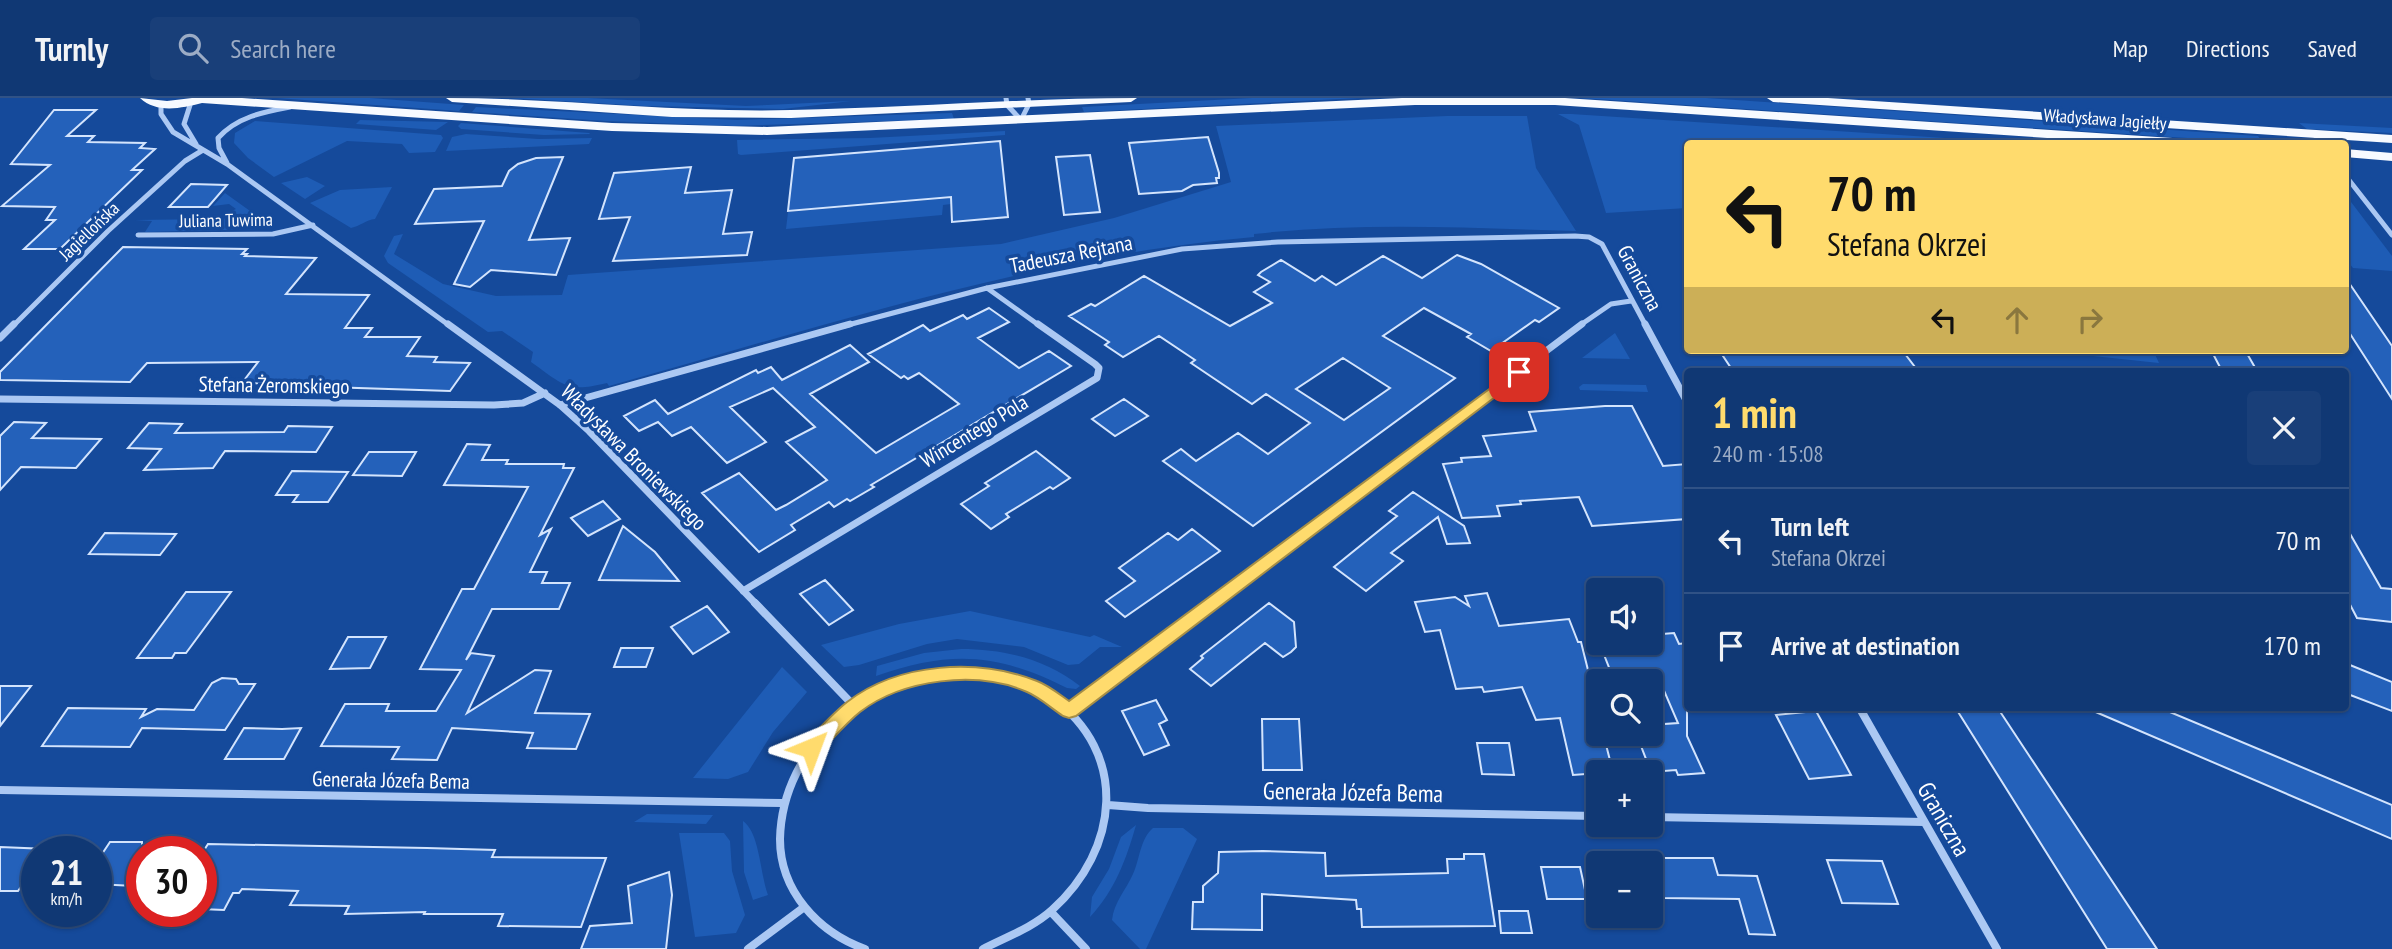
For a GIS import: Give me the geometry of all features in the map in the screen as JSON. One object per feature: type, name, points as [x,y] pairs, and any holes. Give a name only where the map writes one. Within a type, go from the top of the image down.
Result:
[{"type":"main road","points":[[146,98],[161,104]]},
{"type":"main road","points":[[452,98],[672,113],[734,114],[791,114],[1007,101],[1130,98]]},
{"type":"main road","name":"Władysława Jagiełły","points":[[1773,98],[2318,139],[2392,139]]},
{"type":"main road","name":"Władysława Jagiełły","points":[[161,104],[199,100],[612,127],[723,130],[855,128],[1415,101],[1520,100],[1672,107],[2146,140]]},
{"type":"main road","points":[[2349,153],[2392,157]]},
{"type":"street","points":[[196,145],[185,130],[183,119],[199,100]]},
{"type":"street","points":[[1007,101],[1021,120]]},
{"type":"street","points":[[1021,120],[1029,101]]},
{"type":"street","name":"Władysława Broniewskiego","points":[[161,104],[159,112],[162,123],[174,135],[227,164],[560,405],[589,431],[854,706]]},
{"type":"street","points":[[227,164],[219,148],[218,138],[223,131],[247,118],[300,105]]},
{"type":"street","name":"Jagiellońska","points":[[0,338],[118,222],[185,161],[203,150]]},
{"type":"street","points":[[2349,180],[2392,235]]},
{"type":"street","name":"Juliana Tuwima","points":[[138,234],[273,234],[313,225]]},
{"type":"street","name":"Tadeusza Rejtana","points":[[560,405],[987,288],[1182,249],[1278,242],[1575,236],[1589,237],[1602,244]]},
{"type":"street","name":"Graniczna","points":[[1602,244],[1684,397]]},
{"type":"street","name":"Wincentego Pola","points":[[744,591],[1097,378],[1099,368],[1095,364],[987,288]]},
{"type":"street","points":[[1069,710],[1592,316],[1611,304],[1631,301]]},
{"type":"street","name":"Stefana Żeromskiego","points":[[0,399],[494,405],[523,403],[545,393]]},
{"type":"street","points":[[865,949],[845,942],[803,908],[779,849],[782,803],[800,762],[822,735],[854,706],[904,682],[944,674],[980,673],[1034,687],[1069,710],[1084,729],[1096,754],[1108,805],[1103,831],[1092,860],[1073,889],[1051,912],[983,949]]},
{"type":"street","name":"Graniczna","points":[[1861,711],[1997,949]]},
{"type":"street","name":"Generała Józefa Bema","points":[[0,790],[782,803]]},
{"type":"street","name":"Generała Józefa Bema","points":[[1108,805],[1586,816]]},
{"type":"street","points":[[1663,817],[1924,822]]},
{"type":"street","points":[[748,949],[803,908]]},
{"type":"street","points":[[1051,912],[1086,949]]},
{"type":"shaded area","points":[[276,98],[370,98],[464,105],[459,111]]},
{"type":"shaded area","points":[[511,98],[588,98],[746,106],[851,101],[783,109],[645,106]]},
{"type":"shaded area","points":[[1252,98],[1361,98],[1084,112],[1082,107]]},
{"type":"shaded area","points":[[1581,98],[1706,98],[2258,136],[2261,140],[2218,140]]},
{"type":"shaded area","points":[[476,107],[737,120],[952,113],[954,119],[734,126],[472,112]]},
{"type":"shaded area","points":[[1558,114],[1976,140],[1684,140],[1684,208],[1606,213],[1579,125]]},
{"type":"shaded area","points":[[1447,116],[1527,116],[1536,168],[1576,231],[1334,228],[1254,234],[1254,237],[1172,246],[1090,260],[928,296],[609,386],[607,383],[582,387],[566,385],[551,376],[531,362],[533,352],[502,331],[488,332],[388,263],[384,256],[394,236],[403,234],[394,254],[443,284],[496,296],[562,295],[568,275],[1001,244],[1114,218],[1231,182],[1216,126]]},
{"type":"shaded area","points":[[360,120],[448,122],[436,130],[356,124]]},
{"type":"shaded area","points":[[255,121],[441,135],[443,138],[435,152],[409,153],[402,144],[347,141],[274,177],[248,158],[234,143],[235,133]]},
{"type":"shaded area","points":[[461,123],[590,134],[544,135],[461,129],[458,126]]},
{"type":"shaded area","points":[[2299,123],[2392,128],[2392,133],[2307,129]]},
{"type":"shaded area","points":[[1005,131],[1005,135],[741,155],[738,154],[737,140],[870,138]]},
{"type":"shaded area","points":[[466,134],[538,139],[592,138],[589,144],[446,151],[452,137]]},
{"type":"shaded area","points":[[307,177],[325,186],[305,199],[281,183]]},
{"type":"shaded area","points":[[392,187],[375,219],[351,228],[310,203],[340,190]]},
{"type":"shaded area","points":[[225,193],[267,223],[262,229],[145,232],[152,221],[135,220],[214,219],[236,209],[229,204],[213,206]]},
{"type":"shaded area","points":[[951,198],[951,204],[943,205],[942,215],[786,229],[788,212]]},
{"type":"shaded area","points":[[2349,199],[2392,256],[2392,271],[2353,268],[2349,263]]},
{"type":"shaded area","points":[[1615,333],[1630,359],[1582,358]]},
{"type":"shaded area","points":[[2074,354],[2155,354],[2159,363]]},
{"type":"shaded area","points":[[1583,384],[1646,385],[1648,392],[1580,390],[1579,387]]},
{"type":"shaded area","points":[[970,611],[1090,637],[1094,635],[1122,647],[1100,647],[1079,664],[1068,665],[1024,647],[957,639],[927,644],[844,667],[821,645],[899,624]]},
{"type":"shaded area","points":[[961,649],[993,651],[1023,657],[1053,669],[1080,686],[1076,689],[1067,688],[1018,668],[973,659],[928,662],[876,676],[877,666],[924,653]]},
{"type":"shaded area","points":[[782,667],[807,692],[773,732],[748,772],[728,779],[693,778]]},
{"type":"shaded area","points":[[647,814],[713,815],[706,824],[634,822]]},
{"type":"shaded area","points":[[743,821],[753,835],[768,895],[753,900],[744,872]]},
{"type":"shaded area","points":[[1136,825],[1119,874],[1090,917],[1092,897],[1109,869],[1121,837]]},
{"type":"shaded area","points":[[1153,828],[1183,828],[1197,839],[1146,949],[1140,949],[1112,920],[1133,874],[1143,843]]},
{"type":"shaded area","points":[[679,833],[724,833],[730,841],[732,871],[745,915],[736,933],[695,937]]},
{"type":"building","points":[[54,110],[96,110],[67,136],[94,136],[88,142],[145,143],[140,148],[155,149],[132,170],[142,170],[60,249],[24,249],[55,220],[46,220],[55,207],[2,206],[50,165],[11,164]]},
{"type":"building","points":[[1208,137],[1219,173],[1217,183],[1193,185],[1182,191],[1139,194],[1129,143]]},
{"type":"building","points":[[1000,141],[1008,217],[952,222],[951,197],[788,211],[794,158]]},
{"type":"building","points":[[1090,155],[1100,212],[1064,215],[1056,157]]},
{"type":"building","points":[[563,157],[529,240],[570,238],[556,275],[491,270],[470,287],[454,284],[484,221],[415,224],[434,189],[502,186],[509,171],[518,164],[536,158]]},
{"type":"building","points":[[691,167],[685,193],[732,190],[723,234],[752,232],[747,255],[613,261],[630,217],[599,219],[614,173]]},
{"type":"building","points":[[191,184],[227,185],[208,207],[169,207]]},
{"type":"building","points":[[123,247],[247,249],[242,254],[247,254],[245,256],[316,258],[286,294],[369,295],[345,328],[372,328],[365,337],[420,337],[407,356],[437,357],[434,362],[470,363],[450,391],[328,387],[331,384],[242,383],[258,362],[147,363],[130,382],[0,380],[0,372]]},
{"type":"building","points":[[1457,255],[1481,264],[1559,308],[1539,322],[1535,320],[1491,351],[1467,337],[1471,334],[1424,308],[1383,336],[1455,378],[1253,526],[1163,461],[1181,449],[1196,461],[1238,433],[1268,454],[1310,423],[1266,394],[1252,404],[1191,363],[1195,360],[1159,336],[1123,357],[1105,345],[1109,342],[1069,316],[1091,304],[1095,306],[1144,276],[1230,326],[1272,303],[1254,292],[1270,282],[1258,275],[1281,260],[1315,281],[1322,276],[1336,285],[1383,256],[1422,278]],"holes":[[[1343,358],[1390,388],[1344,420],[1296,389]]]},
{"type":"building","points":[[2349,283],[2392,346],[2392,399],[2349,332]]},
{"type":"building","points":[[989,308],[1009,322],[978,338],[1019,368],[1049,351],[1071,366],[871,485],[874,487],[850,501],[847,499],[834,507],[829,502],[791,525],[795,530],[759,552],[702,493],[739,473],[776,510],[786,505],[827,480],[786,442],[815,427],[773,388],[730,407],[766,442],[727,463],[691,427],[672,436],[658,422],[639,431],[624,416],[655,400],[668,414],[756,370],[758,373],[771,367],[782,380],[850,345],[869,362],[810,394],[876,453],[959,404],[919,373],[908,379],[904,376],[901,378],[868,354],[923,325],[930,331],[963,315],[967,319]]},
{"type":"building","points":[[1722,354],[1905,354],[1916,368],[1731,368]]},
{"type":"building","points":[[2213,354],[2247,354],[2255,368],[2220,368]]},
{"type":"building","points":[[1124,399],[1148,416],[1115,436],[1092,419]]},
{"type":"building","points":[[1632,406],[1663,466],[1684,464],[1684,519],[1592,526],[1579,497],[1520,501],[1521,504],[1497,506],[1500,516],[1462,518],[1443,464],[1462,462],[1461,458],[1491,456],[1483,436],[1536,431],[1529,412]]},
{"type":"building","points":[[14,422],[46,423],[32,438],[101,439],[76,468],[21,467],[0,490],[0,436]]},
{"type":"building","points":[[149,423],[182,424],[175,433],[284,432],[288,426],[332,427],[316,452],[225,451],[213,468],[144,470],[161,449],[128,448]]},
{"type":"building","points":[[467,444],[490,445],[482,460],[508,460],[506,464],[564,464],[563,468],[574,468],[540,535],[551,529],[530,572],[547,572],[542,583],[570,583],[559,609],[492,609],[466,660],[471,653],[494,656],[467,713],[535,670],[551,671],[535,713],[590,714],[576,749],[527,748],[533,733],[452,728],[437,760],[392,759],[399,747],[321,746],[345,704],[389,704],[386,711],[436,711],[461,670],[420,669],[462,589],[474,589],[528,487],[444,485]]},
{"type":"building","points":[[1036,451],[1070,478],[1006,514],[1009,517],[991,529],[961,504],[989,486],[985,483]]},
{"type":"building","points":[[369,452],[416,452],[402,476],[353,475]]},
{"type":"building","points":[[292,471],[348,472],[328,502],[293,502],[298,495],[276,495]]},
{"type":"building","points":[[1413,492],[1464,526],[1470,543],[1447,544],[1438,517],[1391,553],[1403,561],[1366,591],[1334,567],[1397,516],[1389,511]]},
{"type":"building","points":[[603,501],[620,519],[588,536],[571,518]]},
{"type":"building","points":[[623,526],[655,552],[679,581],[599,580]]},
{"type":"building","points":[[1192,529],[1220,551],[1125,617],[1106,601],[1135,581],[1119,568],[1168,533],[1178,540]]},
{"type":"building","points":[[2349,532],[2381,588],[2392,589],[2392,622],[2357,618],[2349,603]]},
{"type":"building","points":[[105,533],[176,534],[160,555],[89,554]]},
{"type":"building","points":[[825,580],[853,610],[829,625],[800,594]]},
{"type":"building","points":[[186,592],[231,592],[186,653],[175,653],[172,658],[137,658]]},
{"type":"building","points":[[1487,593],[1499,626],[1569,619],[1578,642],[1581,642],[1588,669],[1586,746],[1606,746],[1610,760],[1586,760],[1586,774],[1573,775],[1560,718],[1536,720],[1522,687],[1484,692],[1482,687],[1456,689],[1440,630],[1425,632],[1415,602],[1455,597],[1469,606],[1465,596]]},
{"type":"building","points":[[1269,603],[1294,622],[1296,647],[1291,652],[1283,657],[1265,643],[1211,686],[1190,669],[1203,658],[1201,656]]},
{"type":"building","points":[[707,606],[729,632],[693,654],[671,627]]},
{"type":"building","points":[[1674,633],[1679,644],[1684,643],[1684,711],[1687,711],[1687,736],[1704,773],[1678,775],[1676,770],[1663,771],[1663,760],[1646,760],[1641,746],[1663,746],[1663,724],[1678,723],[1663,688],[1663,669],[1610,669],[1604,655],[1663,655],[1663,634]]},
{"type":"building","points":[[348,637],[386,637],[370,668],[330,669]]},
{"type":"building","points":[[621,648],[653,648],[646,667],[614,667]]},
{"type":"building","points":[[2349,665],[2392,682],[2392,711],[2349,695]]},
{"type":"building","points":[[222,678],[236,679],[239,684],[255,684],[225,730],[142,728],[130,747],[42,746],[68,708],[146,709],[141,717],[157,709],[194,710],[212,683]]},
{"type":"building","points":[[0,686],[31,686],[0,726]]},
{"type":"building","points":[[1156,700],[1167,720],[1159,724],[1169,745],[1144,755],[1122,711]]},
{"type":"building","points":[[1816,711],[1851,775],[1809,779],[1776,715]]},
{"type":"building","points":[[1958,711],[2000,711],[2157,949],[2107,949]]},
{"type":"building","points":[[2093,711],[2168,711],[2392,805],[2392,839]]},
{"type":"building","points":[[1262,719],[1299,719],[1302,770],[1263,770]]},
{"type":"building","points":[[244,728],[301,728],[284,759],[225,759]]},
{"type":"building","points":[[1477,743],[1509,743],[1514,775],[1482,774]]},
{"type":"building","points":[[112,842],[126,842],[126,886],[112,885]]},
{"type":"building","points":[[217,844],[495,850],[492,857],[606,858],[581,927],[498,926],[503,914],[345,914],[349,906],[290,905],[298,891],[242,889],[239,893],[233,893],[224,910],[217,910]]},
{"type":"building","points":[[0,847],[21,848],[21,887],[18,891],[0,891]]},
{"type":"building","points":[[1219,852],[1325,853],[1326,876],[1448,873],[1447,859],[1464,859],[1464,854],[1484,854],[1495,926],[1362,927],[1361,909],[1357,909],[1356,900],[1262,894],[1262,930],[1192,929],[1193,902],[1203,902],[1203,886],[1218,873]]},
{"type":"building","points":[[1663,858],[1713,858],[1718,875],[1757,876],[1775,935],[1749,934],[1739,899],[1664,898]]},
{"type":"building","points":[[1827,860],[1882,861],[1898,904],[1842,903]]},
{"type":"building","points":[[1541,867],[1580,867],[1586,899],[1547,899]]},
{"type":"building","points":[[669,872],[672,895],[666,949],[581,949],[590,926],[632,923],[628,886]]},
{"type":"building","points":[[1499,911],[1528,911],[1532,933],[1501,933]]},
{"type":"route","points":[[811,748],[854,706],[904,682],[944,674],[980,673],[1007,678],[1034,687],[1069,710],[1519,372]]}]
